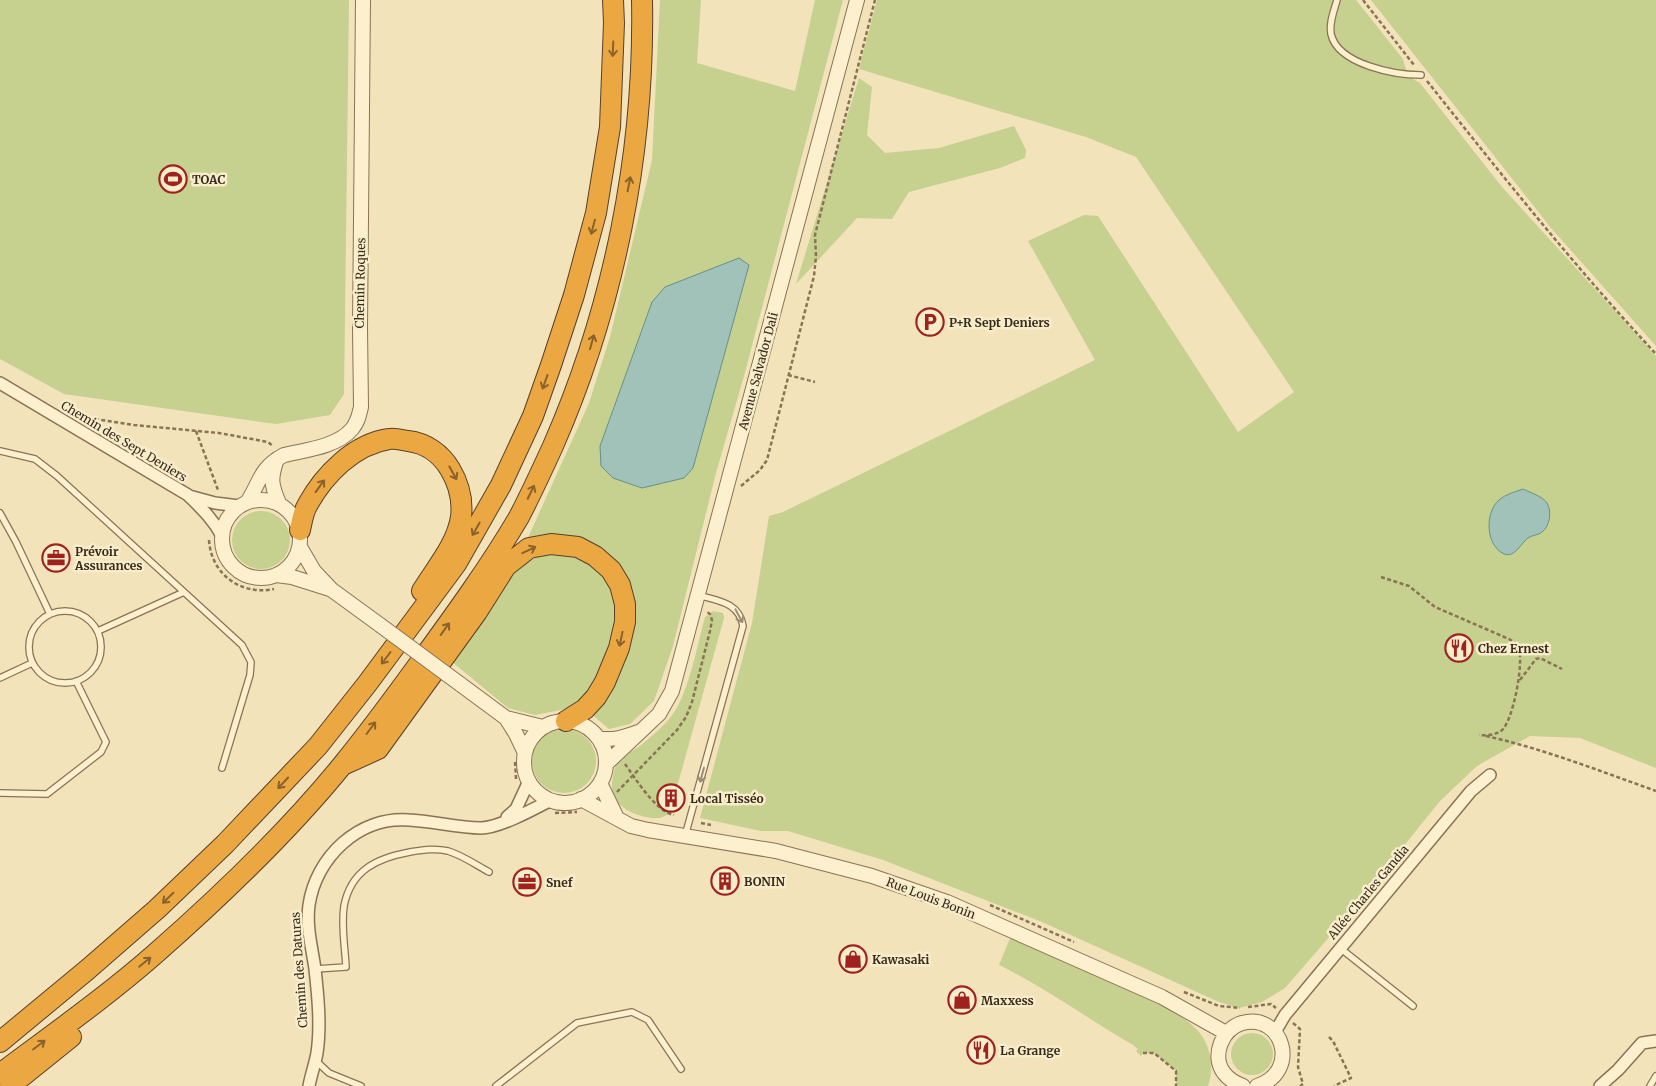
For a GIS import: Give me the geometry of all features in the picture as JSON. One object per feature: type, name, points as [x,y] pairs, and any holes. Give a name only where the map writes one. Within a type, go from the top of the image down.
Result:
[{"type":"highway","points":[[0,1042],[88,970],[157,909],[225,844],[318,746],[367,684],[456,564],[501,485],[532,416],[552,365],[574,295],[596,214],[610,127],[614,23],[613,0]]},
{"type":"highway","points":[[0,1074],[153,956],[246,869],[343,764],[452,620],[519,516],[567,414],[587,360],[612,270],[634,158],[643,48],[642,0]]},
{"type":"highway","points":[[300,538],[307,506],[323,482],[335,469],[356,453],[371,444],[390,439],[414,442],[433,449],[447,464],[456,479],[462,499],[460,518],[455,538],[420,594],[415,619]]},
{"type":"highway","points":[[343,764],[378,749],[476,612],[506,566],[529,548],[551,544],[578,547],[595,556],[611,570],[620,585],[625,604],[619,648],[606,682],[585,709],[566,721]]},
{"type":"highway","points":[[0,1030],[42,999],[88,970]]},
{"type":"highway","points":[[10,1086],[78,1032],[107,993]]},
{"type":"street","name":"Chemin Roques","points":[[280,456],[328,444],[352,429],[358,419],[360,407],[363,0]]},
{"type":"street","name":"Avenue Salvador Dali","points":[[606,764],[659,714],[672,691],[857,0]]},
{"type":"street","name":"Chemin des Sept Deniers","points":[[0,382],[188,496],[208,515],[222,536]]},
{"type":"street","points":[[279,503],[273,488],[272,475],[280,456]]},
{"type":"street","points":[[243,504],[266,467],[280,456]]},
{"type":"street","points":[[188,496],[215,503],[243,504]]},
{"type":"street","points":[[332,590],[292,577],[256,578],[246,576],[237,570],[226,558],[222,547],[224,524],[230,514],[243,504],[258,499],[279,503],[292,514],[314,571],[332,590],[506,718],[543,728]]},
{"type":"street","points":[[276,576],[291,564],[300,538]]},
{"type":"street","points":[[497,825],[516,809],[523,782],[524,768],[516,734],[506,718]]},
{"type":"street","points":[[520,755],[532,738],[543,728],[550,724],[566,721],[586,727],[598,738],[605,754],[604,774],[600,783],[583,806],[571,802],[550,807],[538,793],[523,782]]},
{"type":"street","name":"Avenue Salvador Dali","points":[[598,738],[607,740],[623,738],[639,732]]},
{"type":"street","name":"Allée Charles Gandia","points":[[1275,1032],[1285,1015],[1471,791],[1490,775]]},
{"type":"street","points":[[600,783],[617,818]]},
{"type":"street","name":"Rue Louis Bonin","points":[[583,806],[617,818],[631,826],[776,851],[872,876],[947,902],[1162,998],[1226,1033]]},
{"type":"street","name":"Chemin des Daturas","points":[[309,1086],[317,1052],[319,1013],[309,932],[308,907],[312,886],[338,846],[360,831],[383,822],[407,820],[482,828],[497,825],[550,807]]},
{"type":"street","points":[[1235,1084],[1223,1072],[1218,1054],[1220,1043],[1226,1033],[1241,1023],[1252,1022],[1266,1025],[1275,1032],[1284,1054],[1278,1081],[1257,1086]]},
{"type":"street","points":[[1600,1086],[1618,1070],[1642,1043],[1656,1041]]},
{"type":"lane","points":[[1337,0],[1331,23],[1332,36],[1338,46],[1353,59],[1381,70],[1421,74]]},
{"type":"lane","points":[[0,451],[34,459],[57,476],[242,645],[251,662],[250,675],[222,768]]},
{"type":"lane","points":[[0,513],[50,614]]},
{"type":"lane","points":[[98,630],[184,592]]},
{"type":"lane","points":[[685,836],[743,626],[742,618],[733,606],[698,595]]},
{"type":"lane","points":[[67,610],[80,613],[90,620],[98,630],[101,641],[101,653],[97,664],[90,673],[76,681],[59,682],[48,679],[32,663],[29,651],[30,638],[35,626],[50,614],[67,610]]},
{"type":"lane","points":[[0,678],[32,663]]},
{"type":"lane","points":[[0,793],[47,794],[101,752],[106,742],[76,681]]},
{"type":"lane","points":[[315,969],[346,967],[343,918],[345,904],[358,876],[371,864],[392,856],[428,849],[448,852],[489,872]]},
{"type":"lane","points":[[1340,948],[1413,1006]]},
{"type":"lane","points":[[496,1086],[577,1023],[632,1012],[648,1020],[680,1069]]},
{"type":"lane","points":[[315,1060],[329,1073],[361,1086]]},
{"type":"lane","points":[[1650,1086],[1656,1076]]},
{"type":"path","points":[[741,487],[760,470],[767,460],[814,276],[816,256],[815,235],[875,0]]},
{"type":"path","points":[[1363,0],[1522,200],[1627,323],[1656,354]]},
{"type":"path","points":[[788,375],[815,382]]},
{"type":"path","points":[[71,426],[76,416],[134,426],[219,433],[268,442],[280,456]]},
{"type":"path","points":[[196,431],[218,492]]},
{"type":"path","points":[[1381,577],[1408,586],[1435,607],[1514,642],[1518,646],[1521,658],[1519,681],[1507,724],[1501,731],[1486,736]]},
{"type":"path","points":[[1519,681],[1536,659],[1540,658],[1562,669]]},
{"type":"path","points":[[1479,736],[1510,741],[1656,791]]},
{"type":"path","points":[[520,755],[523,782]]},
{"type":"path","points":[[621,758],[657,805],[669,814],[674,815]]},
{"type":"path","points":[[550,807],[569,812],[583,806]]},
{"type":"path","points":[[1329,1038],[1333,1041],[1351,1078],[1334,1086]]},
{"type":"path","points":[[1143,1053],[1154,1053],[1176,1071],[1176,1086]]},
{"type":"green space","name":"TOAC","points":[[0,0],[349,0],[344,394],[330,415],[276,424],[64,394],[0,359]]},
{"type":"green space","points":[[660,0],[701,0],[697,63],[795,91],[815,0],[843,0],[744,376],[716,473],[673,646],[654,701],[630,724],[609,729],[590,713],[632,594],[608,553],[569,535],[526,542],[589,403],[610,337],[652,160]]},
{"type":"green space","points":[[877,0],[1356,0],[1403,59],[1410,76],[1420,83],[1502,187],[1656,356],[1656,768],[1580,738],[1530,736],[1477,766],[1440,801],[1344,920],[1285,988],[1262,1002],[1239,1008],[1219,1002],[1042,922],[883,860],[788,831],[761,831],[700,818],[752,623],[769,516],[783,512],[1095,360],[1028,241],[1084,215],[1098,216],[1238,432],[1294,392],[1136,157],[1086,137],[859,69]]},
{"type":"green space","points":[[1371,0],[1656,0],[1656,346],[1551,228]]},
{"type":"green space","points":[[859,78],[872,87],[867,135],[885,153],[939,148],[1014,126],[1026,150],[1025,158],[1000,168],[909,192],[892,219],[857,218],[796,284]]},
{"type":"green space","points":[[255,511],[267,511],[282,519],[290,534],[290,546],[282,561],[267,569],[255,569],[240,561],[232,546],[232,534],[240,519]]},
{"type":"green space","points":[[550,554],[573,554],[595,566],[609,584],[616,607],[616,619],[596,687],[576,704],[566,709],[535,715],[508,708],[451,661],[505,584],[519,568],[535,558]]},
{"type":"green space","points":[[713,611],[723,613],[724,618],[670,812],[657,818],[646,817],[622,807],[614,797],[612,784],[615,767],[620,759],[640,746],[659,730],[675,711],[689,678],[705,617]]},
{"type":"green space","points":[[564,729],[582,735],[590,743],[596,761],[590,779],[582,787],[564,793],[546,787],[538,779],[532,761],[538,743],[546,735]]},
{"type":"green space","points":[[1011,936],[1151,1000],[1183,1018],[1199,1032],[1209,1051],[1211,1072],[1208,1086],[1176,1086],[1176,1071],[1154,1053],[1143,1053],[1141,1056],[1136,1051],[1138,1049],[1133,1045],[999,965]]},
{"type":"green space","points":[[1252,1033],[1267,1039],[1273,1054],[1267,1069],[1252,1075],[1237,1069],[1231,1054],[1237,1039]]},
{"type":"water","points":[[739,258],[749,265],[693,468],[684,478],[642,488],[613,478],[601,466],[600,446],[652,302],[665,287]]},
{"type":"water","points":[[1523,489],[1547,503],[1549,506],[1548,522],[1542,532],[1528,538],[1515,552],[1508,555],[1504,554],[1498,550],[1490,536],[1489,520],[1491,512],[1499,500]]},
{"type":"place","name":"TOAC","points":[[173,179]]},
{"type":"place","name":"P+R Sept Deniers","points":[[930,322]]},
{"type":"place","name":"Prévoir Assurances","points":[[56,558]]},
{"type":"place","name":"Chez Ernest","points":[[1459,648]]},
{"type":"place","name":"Local Tisséo","points":[[671,798]]},
{"type":"place","name":"BONIN","points":[[725,881]]},
{"type":"place","name":"Snef","points":[[527,882]]},
{"type":"place","name":"Kawasaki","points":[[853,959]]},
{"type":"place","name":"Maxxess","points":[[962,1000]]},
{"type":"place","name":"La Grange","points":[[981,1050]]}]
